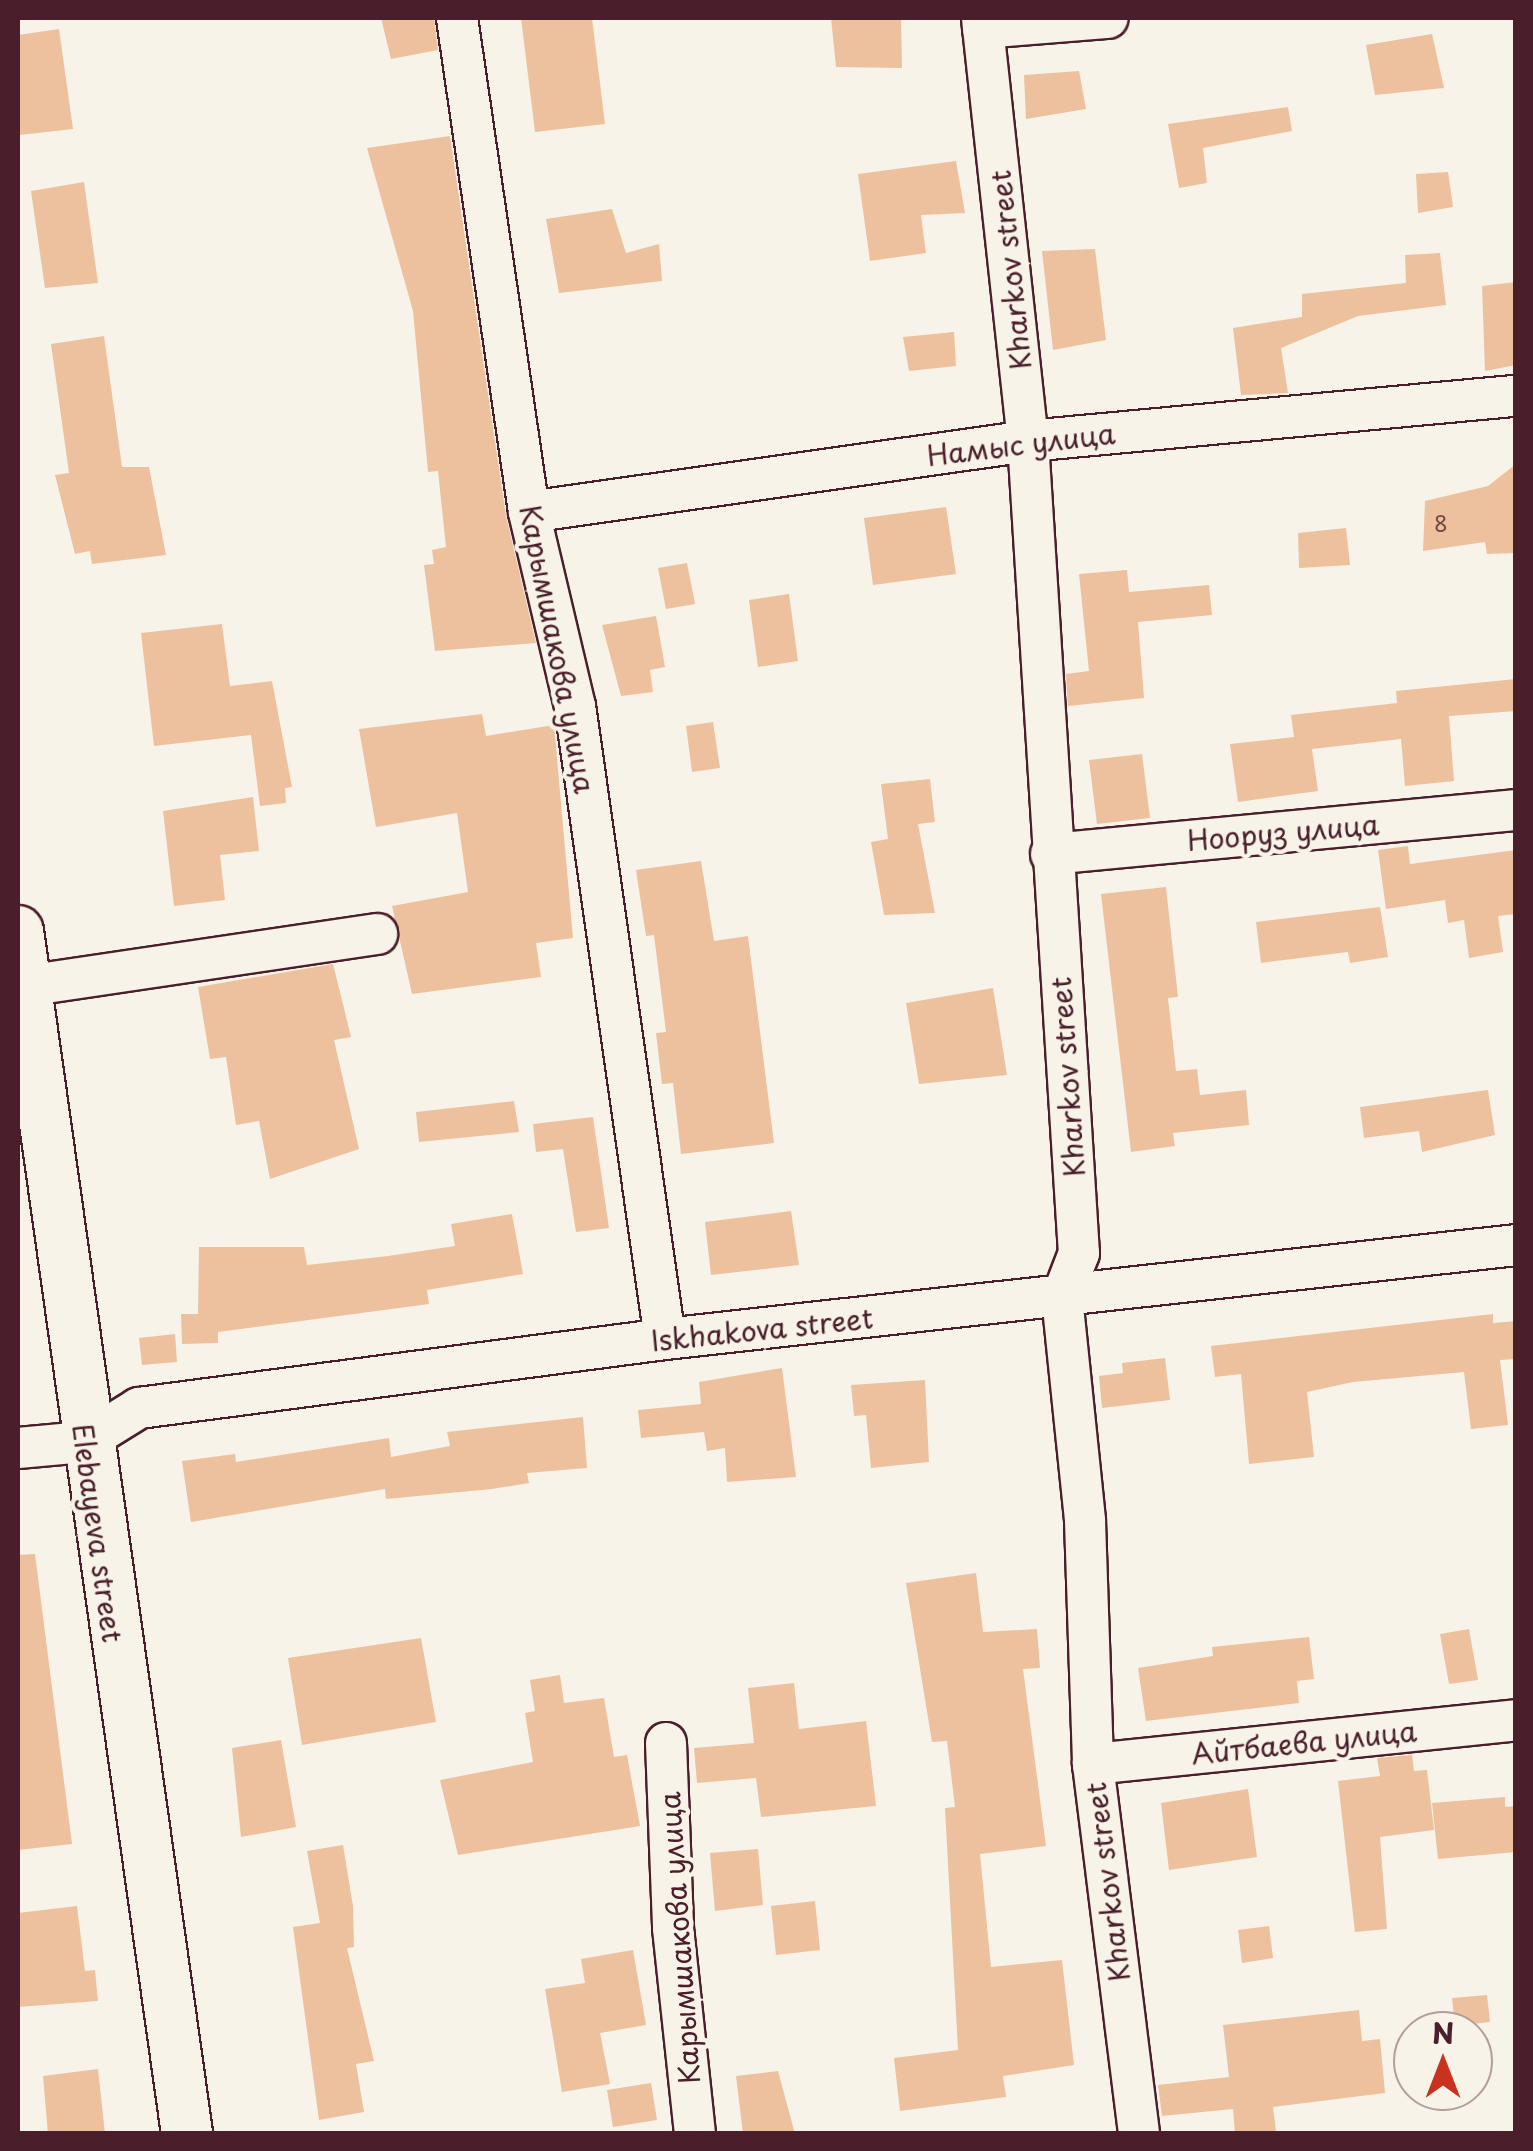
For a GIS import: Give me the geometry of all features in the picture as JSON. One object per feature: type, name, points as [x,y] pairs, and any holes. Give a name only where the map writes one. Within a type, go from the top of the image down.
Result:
[{"type":"street","name":"Карымшакова улица","points":[[457,18],[529,512],[575,706],[665,1340]]},
{"type":"street","points":[[983,23],[1108,18]]},
{"type":"street","name":"Kharkov street","points":[[983,23],[1028,440],[1079,1254],[1062,1297],[1085,1521],[1093,1764],[1138,2134]]},
{"type":"street","name":"Намыс улица","points":[[529,512],[1028,440],[1516,396]]},
{"type":"street","name":"Нооруз улица","points":[[1052,854],[1516,810]]},
{"type":"street","name":"Elebayeva street","points":[[18,931],[84,1442],[187,2134]]},
{"type":"street","points":[[25,986],[378,934]]},
{"type":"street","name":"Iskhakova street","points":[[18,1448],[84,1442],[139,1408],[665,1340],[1516,1245]]},
{"type":"street","name":"Айтбаева улица","points":[[1093,1764],[1516,1720]]},
{"type":"street","name":"Карымшакова улица","points":[[666,1743],[673,1928],[694,2134]]},
{"type":"building","points":[[381,18],[434,18],[438,50],[391,59]]},
{"type":"building","points":[[521,18],[592,18],[605,124],[535,132]]},
{"type":"building","points":[[831,18],[901,18],[902,68],[836,67]]},
{"type":"building","points":[[59,29],[73,129],[20,135],[18,35]]},
{"type":"building","points":[[1432,34],[1444,88],[1375,95],[1366,45]]},
{"type":"building","points":[[1079,71],[1086,109],[1026,119],[1024,75]]},
{"type":"building","points":[[1288,107],[1292,131],[1203,148],[1207,183],[1179,188],[1168,124]]},
{"type":"building","points":[[450,136],[506,516],[536,643],[435,651],[424,565],[434,564],[432,550],[446,547],[438,471],[428,472],[413,311],[367,148]]},
{"type":"building","points":[[956,161],[965,213],[921,215],[926,253],[870,261],[858,174]]},
{"type":"building","points":[[1448,172],[1453,207],[1418,213],[1416,174]]},
{"type":"building","points":[[84,182],[98,283],[45,288],[31,191]]},
{"type":"building","points":[[612,209],[626,253],[659,244],[662,281],[559,293],[546,219]]},
{"type":"building","points":[[1095,249],[1106,340],[1053,350],[1042,251]]},
{"type":"building","points":[[1440,253],[1446,305],[1358,316],[1281,348],[1288,393],[1241,395],[1233,328],[1302,317],[1302,294],[1406,283],[1405,255]]},
{"type":"building","points":[[1516,282],[1516,365],[1485,371],[1482,286]]},
{"type":"building","points":[[954,332],[956,366],[909,371],[903,337]]},
{"type":"building","points":[[104,336],[122,467],[149,467],[166,555],[92,564],[90,551],[75,554],[55,475],[69,473],[51,344]]},
{"type":"building","points":[[1516,464],[1516,553],[1487,554],[1485,542],[1423,551],[1425,501],[1488,486]]},
{"type":"building","points":[[946,507],[956,574],[873,585],[864,518]]},
{"type":"building","points":[[1346,528],[1350,565],[1299,568],[1298,533]]},
{"type":"building","points":[[687,563],[695,604],[666,609],[658,568]]},
{"type":"building","points":[[1127,570],[1129,592],[1209,585],[1212,615],[1138,622],[1144,698],[1068,706],[1066,674],[1089,671],[1079,574]]},
{"type":"building","points":[[789,594],[798,661],[758,667],[749,600]]},
{"type":"building","points":[[656,616],[665,667],[650,670],[653,692],[621,696],[602,625]]},
{"type":"building","points":[[222,624],[230,686],[272,681],[292,787],[285,788],[286,803],[260,806],[251,735],[154,746],[141,633]]},
{"type":"building","points":[[1516,679],[1516,711],[1449,716],[1454,781],[1405,786],[1401,739],[1312,749],[1318,791],[1238,802],[1230,744],[1294,737],[1291,715],[1397,703],[1396,691]]},
{"type":"building","points":[[482,714],[486,736],[554,725],[573,938],[536,943],[541,977],[412,994],[392,906],[468,892],[457,813],[376,827],[359,729]]},
{"type":"building","points":[[713,722],[720,768],[692,772],[686,726]]},
{"type":"building","points":[[1142,754],[1150,818],[1097,824],[1089,760]]},
{"type":"building","points":[[930,779],[935,822],[918,824],[935,913],[884,915],[871,842],[888,839],[881,784]]},
{"type":"building","points":[[253,797],[259,851],[220,855],[225,900],[174,906],[163,811]]},
{"type":"building","points":[[1408,846],[1410,864],[1516,850],[1516,914],[1498,916],[1503,952],[1469,958],[1464,920],[1448,923],[1445,900],[1386,909],[1378,850]]},
{"type":"building","points":[[701,861],[714,941],[748,936],[774,1143],[681,1154],[673,1083],[662,1084],[656,1033],[666,1032],[654,935],[646,936],[636,870]]},
{"type":"building","points":[[1166,887],[1178,997],[1168,998],[1176,1071],[1197,1069],[1200,1095],[1246,1090],[1249,1125],[1173,1133],[1175,1146],[1131,1152],[1101,894]]},
{"type":"building","points":[[1380,907],[1388,957],[1350,963],[1348,952],[1261,963],[1256,922]]},
{"type":"building","points":[[333,964],[351,1037],[334,1040],[359,1149],[270,1179],[259,1121],[236,1125],[226,1057],[210,1059],[198,987]]},
{"type":"building","points":[[993,988],[1007,1075],[919,1084],[906,1003]]},
{"type":"building","points":[[1488,1090],[1495,1135],[1422,1152],[1419,1131],[1364,1138],[1360,1107]]},
{"type":"building","points":[[514,1101],[519,1132],[419,1142],[416,1112]]},
{"type":"building","points":[[593,1117],[609,1228],[576,1232],[563,1149],[536,1152],[533,1124]]},
{"type":"building","points":[[791,1211],[799,1265],[711,1275],[705,1222]]},
{"type":"building","points":[[512,1214],[523,1274],[427,1290],[429,1304],[218,1332],[218,1343],[182,1344],[181,1314],[198,1314],[199,1247],[304,1247],[307,1265],[455,1246],[451,1224]]},
{"type":"building","points":[[1493,1314],[1493,1323],[1516,1321],[1516,1359],[1500,1360],[1508,1425],[1471,1429],[1464,1372],[1353,1382],[1307,1392],[1314,1457],[1249,1464],[1241,1374],[1215,1377],[1211,1346]]},
{"type":"building","points":[[175,1334],[177,1362],[142,1365],[139,1338]]},
{"type":"building","points":[[1165,1358],[1170,1400],[1102,1408],[1099,1376],[1123,1373],[1122,1363]]},
{"type":"building","points":[[782,1368],[796,1477],[727,1482],[725,1448],[707,1451],[704,1432],[641,1438],[638,1410],[701,1404],[699,1382]]},
{"type":"building","points":[[925,1380],[929,1462],[871,1468],[866,1415],[854,1416],[851,1385]]},
{"type":"building","points":[[583,1417],[587,1468],[527,1473],[529,1483],[492,1489],[386,1499],[385,1489],[191,1522],[182,1461],[235,1454],[236,1462],[389,1438],[391,1457],[450,1446],[447,1432]]},
{"type":"building","points":[[35,1554],[72,1844],[18,1850],[18,1555]]},
{"type":"building","points":[[976,1573],[983,1632],[1037,1629],[1040,1668],[1023,1669],[1046,1846],[980,1854],[991,1967],[1062,1960],[1074,2065],[1003,2076],[1006,2097],[900,2111],[894,2058],[958,2050],[945,1808],[955,1807],[947,1741],[932,1742],[906,1583]]},
{"type":"building","points":[[1469,1629],[1478,1680],[1449,1684],[1440,1634]]},
{"type":"building","points":[[1309,1637],[1314,1679],[1297,1681],[1299,1703],[1146,1721],[1138,1668],[1213,1656],[1212,1647]]},
{"type":"building","points":[[421,1638],[436,1722],[302,1745],[288,1658]]},
{"type":"building","points":[[560,1675],[564,1703],[604,1698],[614,1757],[627,1755],[640,1826],[458,1855],[440,1780],[533,1762],[525,1713],[535,1711],[530,1680]]},
{"type":"building","points":[[794,1683],[799,1729],[866,1721],[876,1806],[761,1817],[756,1778],[697,1783],[694,1748],[754,1743],[748,1688]]},
{"type":"building","points":[[281,1740],[296,1827],[241,1837],[232,1748]]},
{"type":"building","points":[[1412,1755],[1414,1771],[1427,1770],[1434,1830],[1380,1837],[1387,1929],[1355,1932],[1338,1781],[1380,1776],[1377,1758]]},
{"type":"building","points":[[1248,1789],[1257,1857],[1169,1870],[1161,1803]]},
{"type":"building","points":[[1505,1797],[1505,1807],[1516,1806],[1516,1852],[1438,1859],[1432,1803]]},
{"type":"building","points":[[343,1845],[353,1906],[354,1947],[347,1948],[374,2061],[356,2064],[364,2112],[319,2120],[293,1927],[320,1923],[307,1851]]},
{"type":"building","points":[[758,1849],[763,1905],[715,1911],[710,1853]]},
{"type":"building","points":[[815,1901],[820,1950],[776,1955],[771,1906]]},
{"type":"building","points":[[77,1906],[85,1971],[95,1970],[98,2001],[18,2007],[18,1913]]},
{"type":"building","points":[[1269,1926],[1273,1958],[1242,1963],[1238,1930]]},
{"type":"building","points":[[633,1950],[646,2025],[600,2033],[610,2084],[562,2092],[545,1989],[585,1983],[581,1959]]},
{"type":"building","points":[[1487,1995],[1489,2011],[1453,2011],[1452,1998]]},
{"type":"building","points":[[1359,2010],[1362,2041],[1380,2039],[1385,2093],[1273,2107],[1276,2131],[1251,2134],[1235,2134],[1233,2109],[1162,2116],[1158,2085],[1229,2077],[1223,2025]]},
{"type":"building","points":[[98,2069],[105,2134],[48,2134],[43,2076]]},
{"type":"building","points":[[778,2071],[795,2134],[743,2134],[736,2076]]},
{"type":"building","points":[[651,2083],[657,2120],[613,2127],[607,2090]]}]
